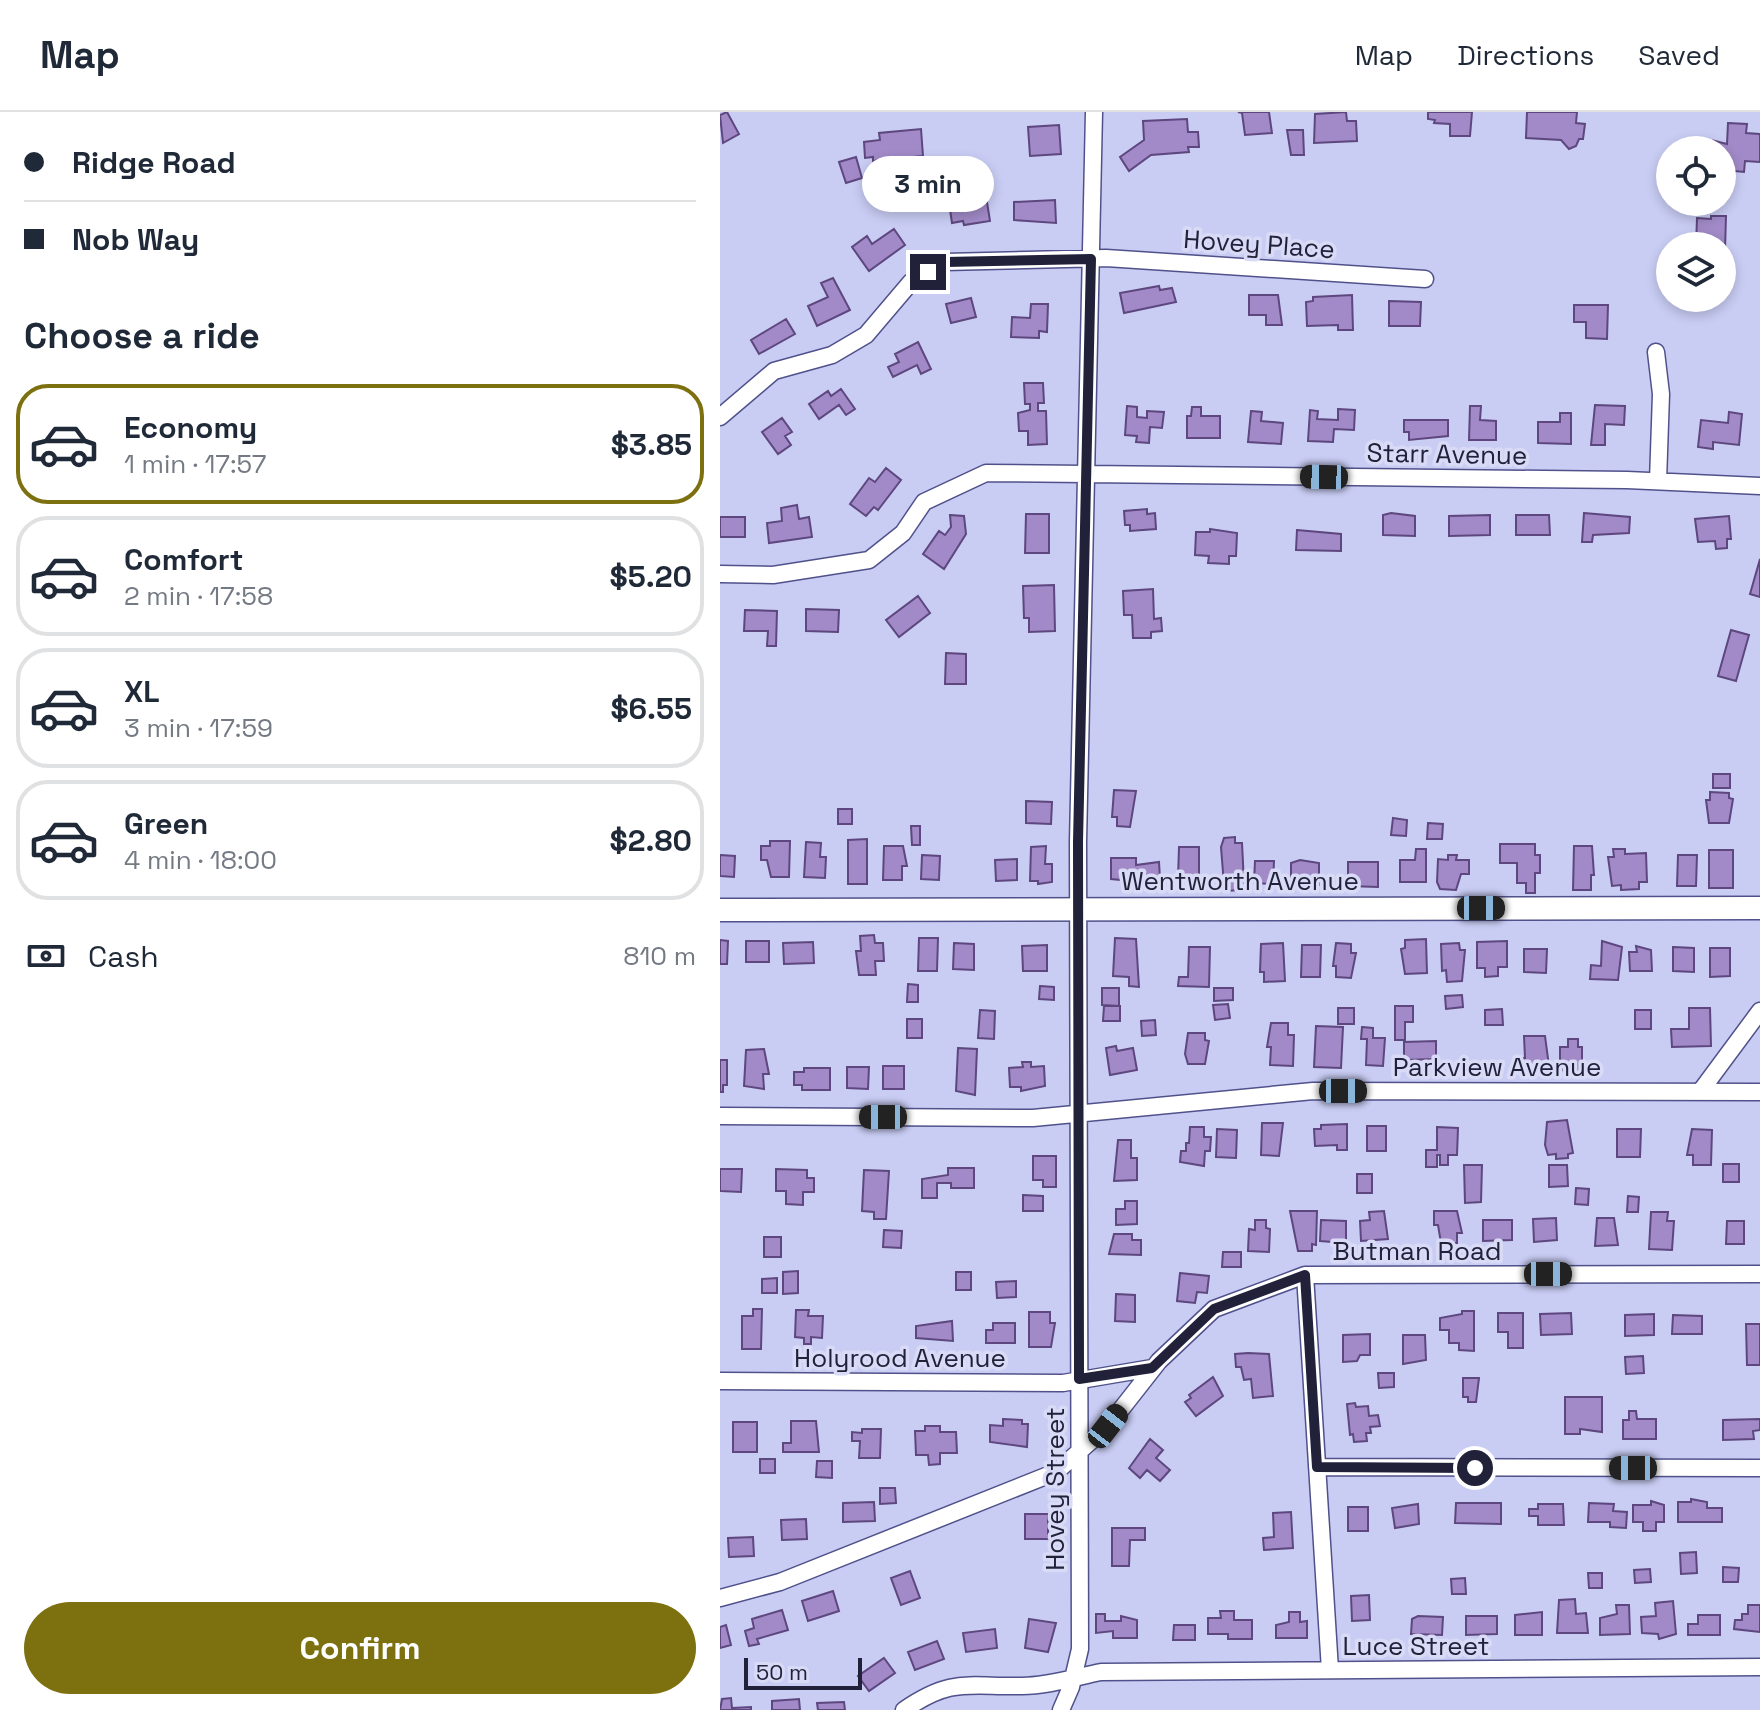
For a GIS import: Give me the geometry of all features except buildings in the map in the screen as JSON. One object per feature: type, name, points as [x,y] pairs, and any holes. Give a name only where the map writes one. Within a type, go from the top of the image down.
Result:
[{"type":"street","name":"Hovey Street","points":[[1061,1710],[1080,1649],[1078,909],[1094,112]]},
{"type":"street","name":"Hovey Place","points":[[720,417],[774,371],[832,355],[866,335],[911,282],[945,262],[1091,259],[1425,279]]},
{"type":"street","points":[[1656,352],[1661,394],[1658,481]]},
{"type":"street","name":"Starr Avenue","points":[[720,574],[773,575],[869,560],[903,533],[924,502],[986,473],[1658,481],[1760,486]]},
{"type":"street","name":"Wentworth Avenue","points":[[720,910],[1760,908]]},
{"type":"street","points":[[1700,1092],[1760,1011]]},
{"type":"street","name":"Parkview Avenue","points":[[720,1116],[1033,1118],[1313,1091],[1760,1092]]},
{"type":"street","name":"Butman Road","points":[[720,1598],[780,1582],[1056,1472],[1108,1426],[1152,1368],[1214,1309],[1305,1275],[1760,1274]]},
{"type":"street","points":[[1305,1275],[1330,1670]]},
{"type":"street","points":[[1079,1379],[1152,1368]]},
{"type":"street","name":"Holyrood Avenue","points":[[720,1381],[1063,1383],[1079,1379]]},
{"type":"street","points":[[1317,1467],[1760,1468]]},
{"type":"street","name":"Luce Street","points":[[904,1710],[932,1691],[970,1683],[1023,1686],[1101,1672],[1760,1667]]},
{"type":"route","points":[[928,272],[945,262],[1091,259],[1078,842],[1079,1379],[1152,1368],[1214,1309],[1305,1275],[1317,1467],[1475,1468]]}]
